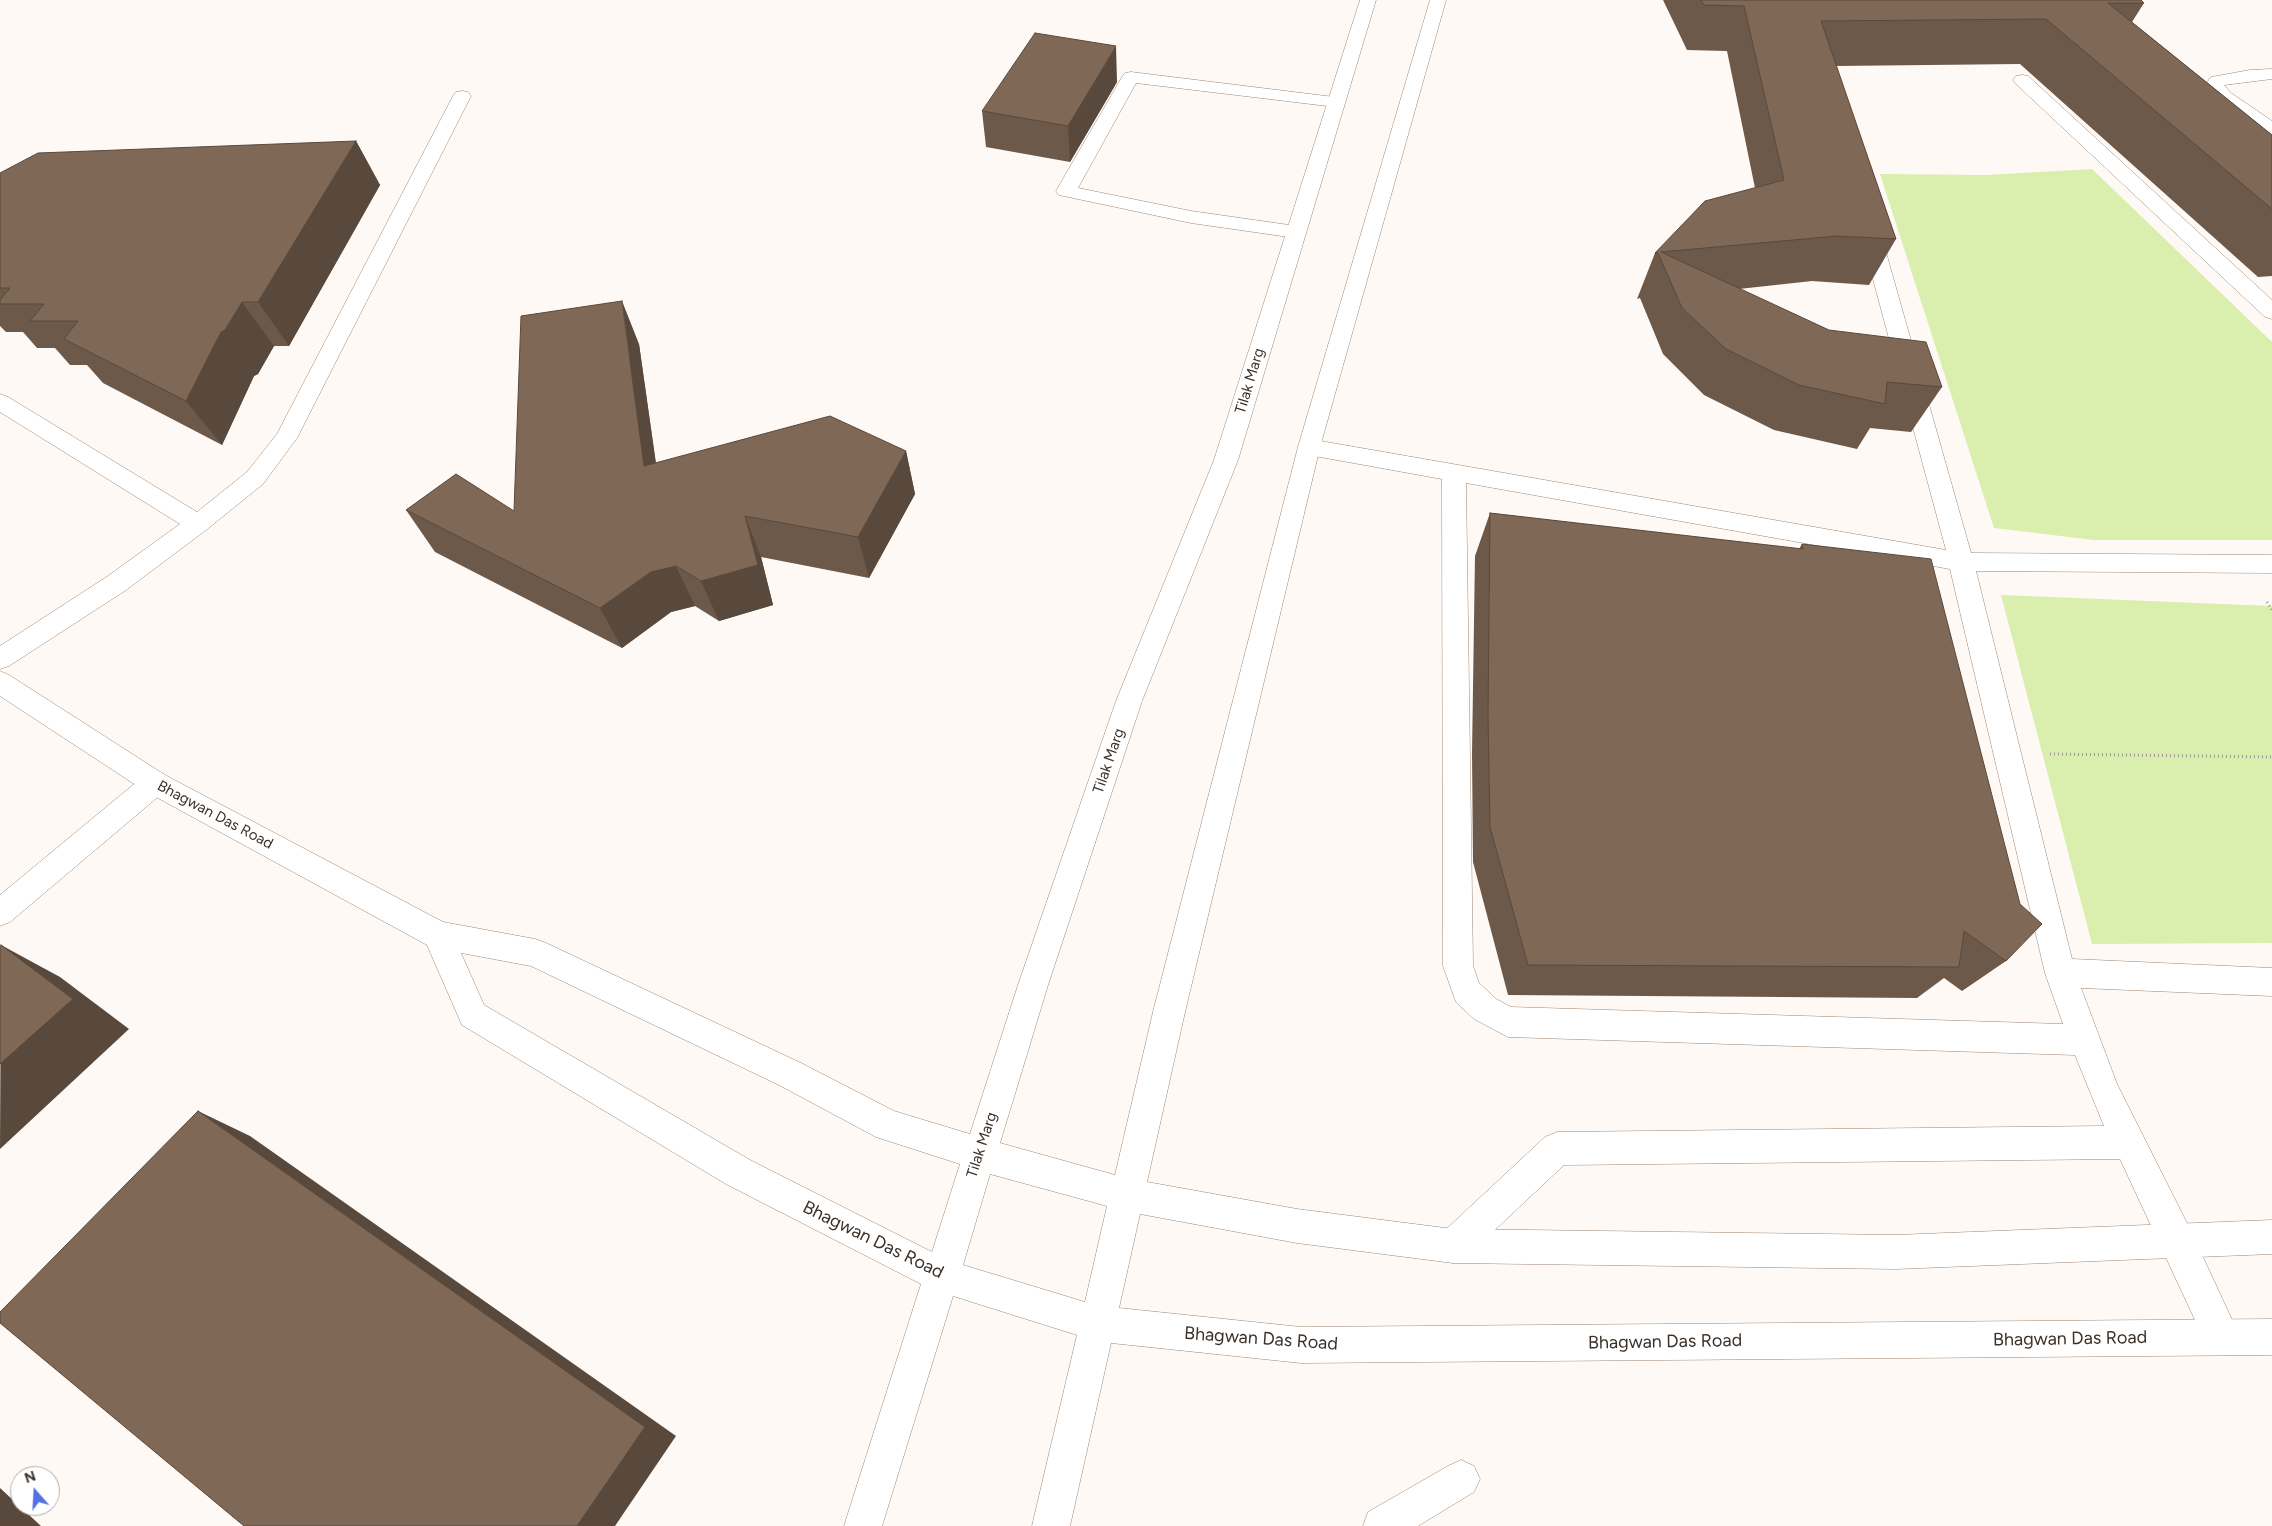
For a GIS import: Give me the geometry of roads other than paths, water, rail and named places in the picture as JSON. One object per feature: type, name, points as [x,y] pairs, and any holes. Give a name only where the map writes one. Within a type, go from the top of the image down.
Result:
[{"type":"main road","name":"Tilak Marg","points":[[863,1526],[940,1275],[1036,975],[1129,702],[1226,460],[1368,0]]},
{"type":"main road","points":[[1051,1526],[1169,1012],[1309,447],[1438,0]]},
{"type":"main road","points":[[2272,74],[2250,75],[2217,81],[2214,85],[2225,97],[2272,129]]},
{"type":"main road","points":[[2250,75],[2272,89]]},
{"type":"main road","points":[[1296,232],[1191,217],[1066,191],[1131,77],[1336,102]]},
{"type":"main road","points":[[2022,80],[2272,312]]},
{"type":"main road","points":[[0,660],[117,582],[198,524],[255,478],[286,438],[462,96]]},
{"type":"main road","points":[[1865,215],[1960,562],[2060,973],[2084,1040],[2128,1142],[2178,1241],[2222,1337]]},
{"type":"main road","points":[[0,402],[198,524]]},
{"type":"main road","points":[[1309,447],[1454,471],[1960,562],[2272,564]]},
{"type":"main road","points":[[1454,471],[1458,966],[1467,992],[1485,1009],[1508,1022],[2084,1040]]},
{"type":"main road","name":"Bhagwan Das Road","points":[[0,682],[155,783],[438,935],[535,954],[782,1070],[888,1125],[979,1154],[1127,1195],[1297,1226],[1453,1246],[1896,1252],[2272,1237]]},
{"type":"main road","points":[[0,913],[155,783]]},
{"type":"main road","name":"Bhagwan Das Road","points":[[438,935],[473,1015],[738,1172],[940,1275],[1098,1324],[1301,1345],[2272,1337]]},
{"type":"main road","points":[[2060,973],[2272,982]]},
{"type":"main road","points":[[1453,1246],[1557,1150],[2128,1142]]},
{"type":"main road","points":[[1382,1526],[1461,1479]]}]
